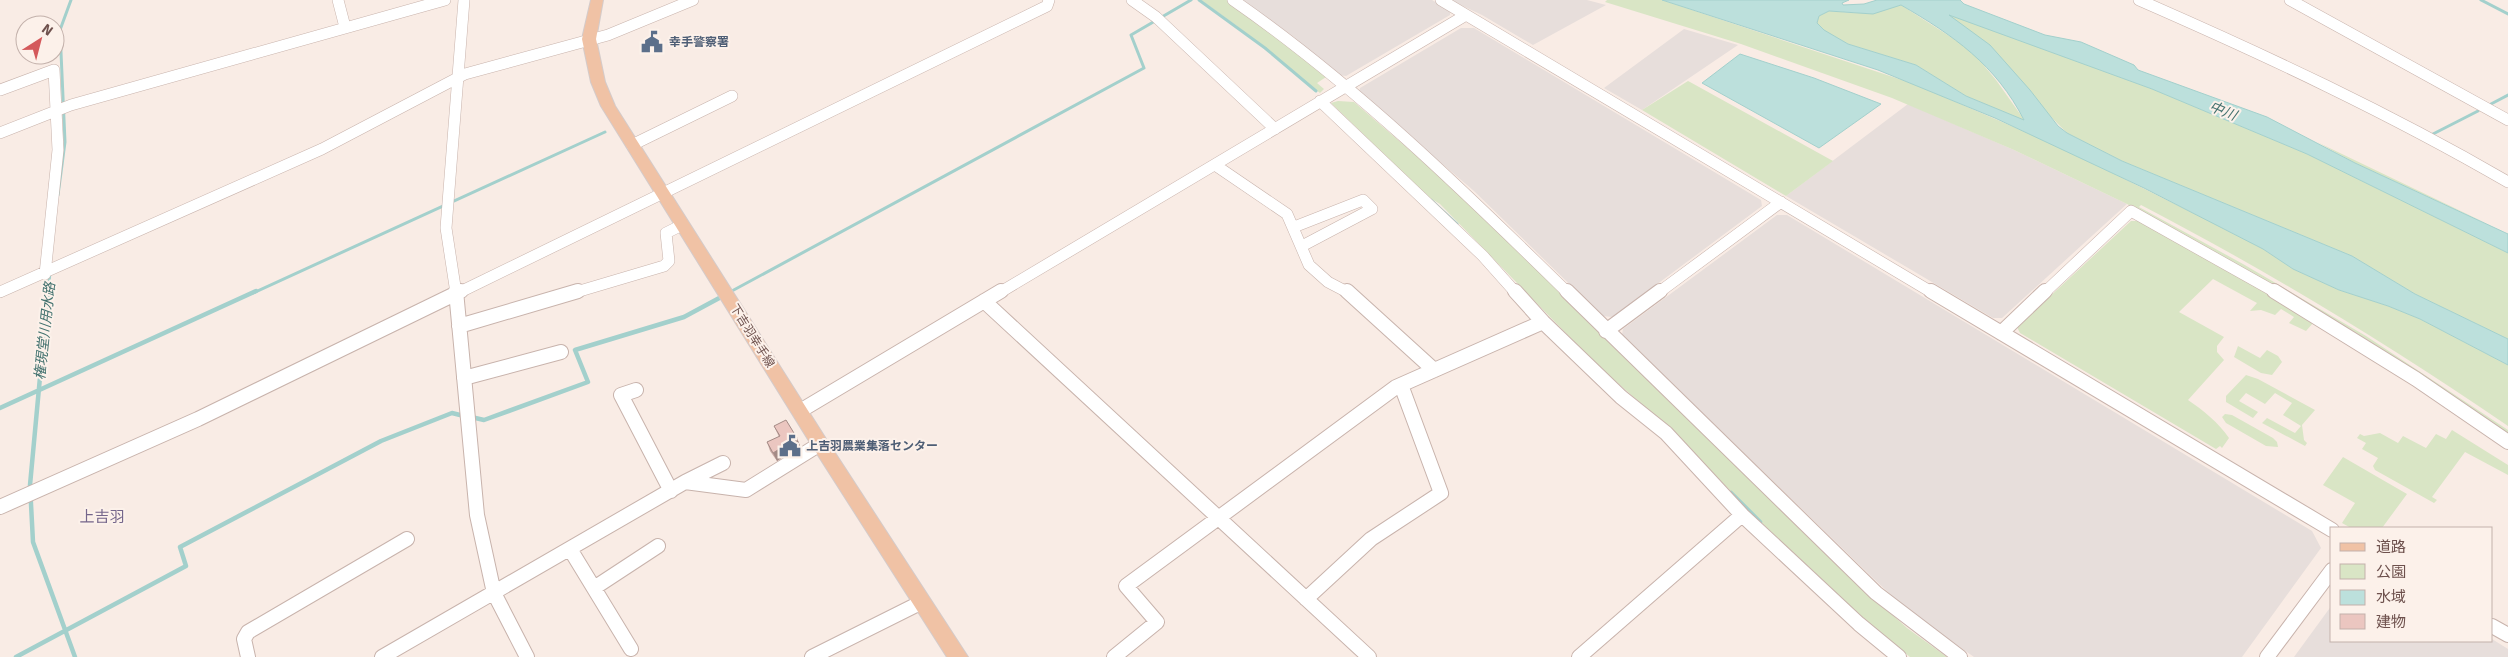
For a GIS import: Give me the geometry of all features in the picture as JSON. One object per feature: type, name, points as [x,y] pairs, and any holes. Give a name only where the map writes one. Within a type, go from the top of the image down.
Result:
[{"type":"main road","name":"下吉羽幸手線","points":[[597,0],[590,39],[598,82],[608,106],[820,444],[958,657]]},
{"type":"street","points":[[338,0],[345,27]]},
{"type":"street","points":[[0,133],[56,110],[444,0]]},
{"type":"street","points":[[464,0],[446,228],[456,292],[477,515],[494,593],[526,657]]},
{"type":"street","points":[[0,292],[45,274],[347,137],[459,76],[608,35],[693,0]]},
{"type":"street","points":[[0,507],[198,418],[662,194],[1047,6],[1049,0]]},
{"type":"street","points":[[1132,0],[1156,18],[1275,129]]},
{"type":"street","points":[[1233,0],[1288,38],[1465,192],[1876,593],[1910,621],[1960,657]]},
{"type":"street","points":[[1441,0],[2330,529]]},
{"type":"street","points":[[2139,0],[2347,94],[2430,137],[2508,182]]},
{"type":"street","points":[[2290,0],[2508,120]]},
{"type":"street","points":[[800,411],[1466,15]]},
{"type":"street","points":[[0,90],[54,70],[58,150],[45,274]]},
{"type":"street","points":[[632,145],[732,96]]},
{"type":"street","points":[[1320,101],[1483,256],[1543,322],[1621,396],[1666,433],[1742,515],[1859,624],[1898,657]]},
{"type":"street","points":[[1216,165],[1287,214],[1309,265],[1328,282],[1347,291],[1434,370]]},
{"type":"street","points":[[1294,227],[1363,200],[1372,209],[1302,246]]},
{"type":"street","points":[[1606,331],[1780,202]]},
{"type":"street","points":[[2001,333],[2131,212],[2314,314],[2396,365],[2508,442]]},
{"type":"street","points":[[459,326],[664,266],[669,261],[666,233],[682,225]]},
{"type":"street","points":[[984,301],[1369,657]]},
{"type":"street","points":[[1114,657],[1157,622],[1126,586],[1217,517],[1400,385],[1543,322]]},
{"type":"street","points":[[464,378],[561,352]]},
{"type":"street","points":[[1306,599],[1371,539],[1441,493],[1400,385]]},
{"type":"street","points":[[636,390],[621,396],[671,491]]},
{"type":"street","points":[[685,482],[746,490],[820,444]]},
{"type":"street","points":[[382,657],[685,482],[723,463]]},
{"type":"street","points":[[1580,657],[1742,515]]},
{"type":"street","points":[[248,657],[244,639],[248,632],[407,539]]},
{"type":"street","points":[[594,588],[658,546]]},
{"type":"street","points":[[570,549],[631,648]]},
{"type":"street","points":[[2267,657],[2330,573]]},
{"type":"street","points":[[812,657],[922,602]]},
{"type":"street","points":[[2493,627],[2508,636]]},
{"type":"shaded area","points":[[1242,0],[1432,0],[1450,11],[1450,15],[1346,76],[1338,75],[1294,37]]},
{"type":"shaded area","points":[[1450,0],[1587,0],[1606,5],[1533,45],[1482,15]]},
{"type":"shaded area","points":[[1461,28],[1474,28],[1761,200],[1762,206],[1613,317],[1602,316],[1474,191],[1359,93],[1360,88]]},
{"type":"shaded area","points":[[1684,29],[1738,45],[1642,110],[1604,88]]},
{"type":"shaded area","points":[[1908,104],[2014,150],[2127,204],[2002,318],[1993,318],[1786,196]]},
{"type":"shaded area","points":[[1777,215],[1787,215],[2312,531],[2321,548],[2242,657],[1974,657],[1905,608],[1874,579],[1622,335],[1623,329]]},
{"type":"shaded area","points":[[2330,608],[2330,642],[2493,642],[2493,640],[2508,649],[2508,657],[2294,657]]},
{"type":"green space","points":[[1201,0],[1227,0],[1285,41],[1326,77],[1317,83],[1324,89],[1320,93],[1237,26]]},
{"type":"green space","points":[[1607,0],[1662,0],[1914,84],[2058,146],[2263,249],[2293,269],[2339,290],[2420,319],[2508,365],[2508,426],[2328,310],[2188,230],[2141,205],[2139,207],[2243,264],[2366,336],[2508,430],[2508,436],[2288,293],[2127,204],[2014,150],[1892,98],[1741,44],[1605,2]]},
{"type":"green space","points":[[1901,5],[1971,50],[1996,80],[2025,121],[1966,96],[1916,65],[1848,44],[1823,30],[1817,23],[1819,16],[1829,11],[1854,13]]},
{"type":"green space","points":[[1947,13],[2152,89],[2307,154],[2508,253],[2508,339],[2415,294],[2352,256],[2122,161],[2067,133]]},
{"type":"green space","points":[[1688,81],[1833,161],[1786,196],[1642,110]]},
{"type":"green space","points":[[1338,101],[1354,102],[1456,190],[1878,602],[1907,628],[1947,657],[1910,657],[1861,617],[1764,525],[1671,430],[1596,364],[1440,204],[1428,197],[1331,103]]},
{"type":"green space","points":[[2317,142],[2492,226],[2355,163]]},
{"type":"green space","points":[[2131,221],[2141,221],[2312,319],[2313,323],[2306,331],[2289,323],[2294,317],[2281,309],[2275,315],[2261,310],[2250,311],[2257,303],[2213,279],[2179,312],[2224,337],[2217,346],[2217,352],[2224,360],[2188,400],[2210,417],[2229,438],[2222,448],[2220,446],[2216,449],[2020,333],[2017,327]]},
{"type":"green space","points":[[2238,346],[2260,358],[2267,350],[2278,356],[2282,362],[2272,375],[2261,373],[2234,357]]},
{"type":"green space","points":[[2246,375],[2258,379],[2315,410],[2302,425],[2304,440],[2307,443],[2305,446],[2262,423],[2267,418],[2295,433],[2301,426],[2283,415],[2292,403],[2275,393],[2265,404],[2246,393],[2239,401],[2258,412],[2253,418],[2226,402],[2226,396]]},
{"type":"green space","points":[[2225,414],[2232,415],[2273,438],[2277,442],[2278,447],[2266,446],[2226,423],[2222,417]]},
{"type":"green space","points":[[2452,430],[2508,465],[2508,475],[2465,452],[2432,497],[2437,500],[2434,503],[2375,470],[2373,466],[2378,458],[2362,449],[2366,443],[2357,438],[2360,434],[2364,436],[2380,433],[2398,443],[2403,436],[2426,448],[2436,434],[2446,439]]},
{"type":"green space","points":[[2343,457],[2407,494],[2383,527],[2349,527],[2342,523],[2355,503],[2323,485]]},
{"type":"water","name":"中川","points":[[1662,0],[1849,0],[1842,3],[1843,5],[1864,4],[1877,0],[1960,0],[1964,4],[2045,35],[2081,42],[2134,65],[2138,70],[2267,117],[2355,163],[2508,234],[2508,253],[2307,154],[2152,89],[1949,15],[1990,45],[2030,90],[2058,126],[2067,133],[2122,161],[2352,256],[2415,294],[2508,339],[2508,365],[2420,319],[2339,290],[2293,269],[2263,249],[2144,188],[1995,118],[1878,70]],"holes":[[[1901,5],[1938,28],[1972,53],[2000,83],[2013,100],[2024,120],[1966,96],[1916,65],[1848,44],[1824,30],[1817,23],[1819,16],[1829,11],[1873,14]]]},
{"type":"water","points":[[1740,54],[1814,78],[1881,104],[1819,148],[1702,83]]},
{"type":"building","points":[[786,420],[797,438],[773,453],[767,442],[780,436],[774,426]]},
{"type":"waterway","name":"権現堂川用水路","points":[[58,195],[65,142],[60,30],[71,0]]},
{"type":"waterway","points":[[730,292],[1144,68],[1131,35],[1191,0]]},
{"type":"waterway","points":[[1199,0],[1265,48],[1316,91]]},
{"type":"waterway","points":[[2481,0],[2508,14]]},
{"type":"waterway","points":[[2491,104],[2508,95]]},
{"type":"waterway","points":[[2431,135],[2478,111]]},
{"type":"waterway","points":[[253,293],[605,132]]},
{"type":"waterway","points":[[1431,200],[1457,224]]},
{"type":"waterway","name":"権現堂川用水路","points":[[48,293],[50,272]]},
{"type":"waterway","name":"権現堂川用水路","points":[[39,390],[48,291]]},
{"type":"waterway","points":[[39,390],[256,291]]},
{"type":"waterway","points":[[471,417],[484,420],[588,382],[575,350],[684,317],[723,296]]},
{"type":"waterway","points":[[0,408],[39,390]]},
{"type":"waterway","name":"権現堂川用水路","points":[[39,390],[30,485],[33,542],[65,631]]},
{"type":"waterway","points":[[65,631],[186,566],[180,547],[381,441],[452,413],[464,416]]},
{"type":"waterway","points":[[1731,493],[1760,522]]},
{"type":"waterway","points":[[16,657],[65,631]]},
{"type":"waterway","name":"権現堂川用水路","points":[[65,631],[75,657]]},
{"type":"place","name":"幸手警察署","points":[[652,42]]},
{"type":"place","name":"上吉羽農業集落センター","points":[[790,446]]},
{"type":"district","name":"上吉羽","points":[[102,517]]}]
